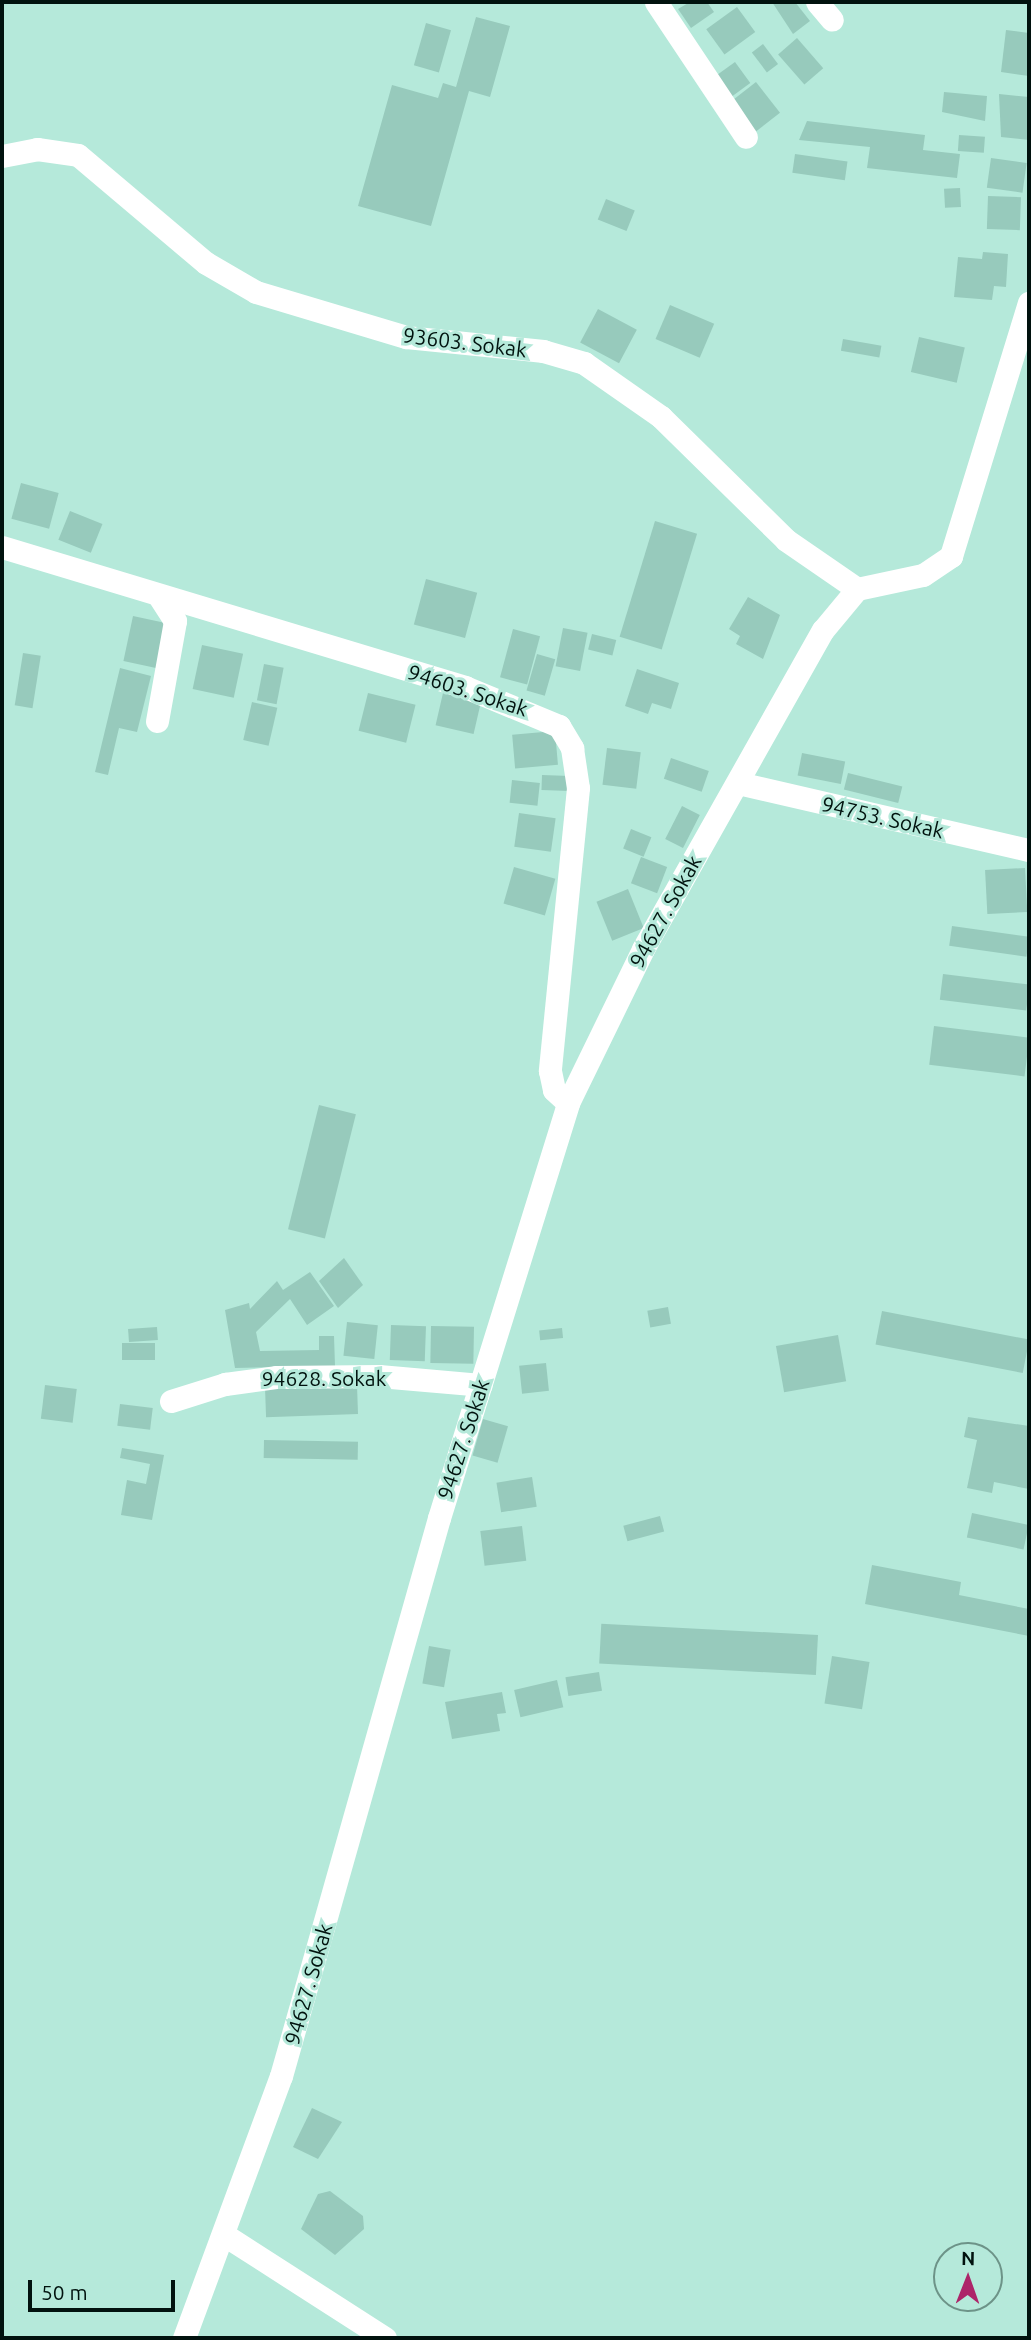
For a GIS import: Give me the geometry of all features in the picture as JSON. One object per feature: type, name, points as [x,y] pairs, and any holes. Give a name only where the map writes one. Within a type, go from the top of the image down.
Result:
[{"type":"street","points":[[656,2],[746,137]]},
{"type":"street","points":[[817,2],[832,20]]},
{"type":"street","name":"93603. Sokak","points":[[2,156],[37,149],[78,155],[206,263],[256,292],[406,337],[543,351],[584,363],[670,425],[786,540],[857,589]]},
{"type":"street","points":[[857,589],[923,575],[951,556],[1029,303]]},
{"type":"street","name":"94603. Sokak","points":[[2,547],[499,699],[548,718],[566,735],[578,788],[550,1071],[554,1090],[568,1103]]},
{"type":"street","name":"94627. Sokak","points":[[184,2338],[226,2236],[281,2076],[481,1385],[568,1103],[637,960],[823,630],[857,589]]},
{"type":"street","points":[[157,721],[175,621],[159,596]]},
{"type":"street","name":"94753. Sokak","points":[[738,783],[1029,850]]},
{"type":"street","name":"94628. Sokak","points":[[171,1401],[276,1377],[379,1376],[481,1385]]},
{"type":"street","points":[[226,2236],[385,2338]]},
{"type":"building","points":[[690,2],[707,2],[714,12],[691,28],[678,9]]},
{"type":"building","points":[[772,2],[795,2],[810,21],[793,34]]},
{"type":"building","points":[[737,7],[755,32],[724,54],[706,29]]},
{"type":"building","points":[[476,17],[510,26],[490,97],[469,91],[431,226],[358,206],[392,85],[438,98],[443,83],[456,87]]},
{"type":"building","points":[[426,23],[451,30],[439,72],[414,65]]},
{"type":"building","points":[[1006,30],[1029,33],[1029,76],[1001,72]]},
{"type":"building","points":[[797,38],[823,68],[804,85],[778,54]]},
{"type":"building","points":[[763,44],[778,64],[767,72],[752,52]]},
{"type":"building","points":[[735,62],[750,83],[728,99],[713,78]]},
{"type":"building","points":[[756,82],[780,113],[754,133],[730,102]]},
{"type":"building","points":[[944,92],[987,96],[985,121],[942,112]]},
{"type":"building","points":[[999,94],[1029,97],[1029,140],[1001,137]]},
{"type":"building","points":[[807,121],[925,135],[923,150],[960,154],[957,178],[867,168],[870,147],[799,140]]},
{"type":"building","points":[[959,135],[985,137],[984,153],[958,151]]},
{"type":"building","points":[[795,154],[847,161],[845,180],[792,173]]},
{"type":"building","points":[[991,158],[1027,163],[1022,193],[987,188]]},
{"type":"building","points":[[960,188],[961,207],[945,208],[944,189]]},
{"type":"building","points":[[988,196],[1021,197],[1020,230],[987,229]]},
{"type":"building","points":[[606,199],[635,211],[627,231],[598,219]]},
{"type":"building","points":[[983,252],[1008,254],[1006,287],[994,286],[992,300],[954,297],[958,257],[982,259]]},
{"type":"building","points":[[670,305],[714,324],[700,358],[656,339]]},
{"type":"building","points":[[598,309],[637,330],[619,363],[580,343]]},
{"type":"building","points":[[919,337],[965,348],[957,383],[911,372]]},
{"type":"building","points":[[843,339],[881,346],[879,358],[841,351]]},
{"type":"building","points":[[21,483],[59,493],[49,529],[11,519]]},
{"type":"building","points":[[70,511],[102,524],[91,553],[58,540]]},
{"type":"building","points":[[655,521],[697,534],[662,650],[620,637]]},
{"type":"building","points":[[426,579],[477,593],[465,638],[414,624]]},
{"type":"building","points":[[748,597],[780,615],[763,659],[736,644],[740,636],[729,629]]},
{"type":"building","points":[[133,616],[170,624],[161,669],[123,661]]},
{"type":"building","points":[[563,628],[588,633],[580,671],[556,666]]},
{"type":"building","points":[[513,629],[540,636],[527,685],[500,677]]},
{"type":"building","points":[[592,634],[616,640],[612,656],[588,650]]},
{"type":"building","points":[[202,645],[243,654],[234,698],[193,689]]},
{"type":"building","points":[[23,653],[41,656],[32,708],[15,705]]},
{"type":"building","points":[[537,654],[555,659],[545,696],[527,691]]},
{"type":"building","points":[[264,664],[284,668],[277,704],[257,700]]},
{"type":"building","points":[[120,668],[151,676],[137,732],[119,728],[108,775],[95,772]]},
{"type":"building","points":[[637,669],[679,683],[671,709],[652,703],[648,714],[625,706]]},
{"type":"building","points":[[368,693],[416,705],[406,743],[359,731]]},
{"type":"building","points":[[443,693],[481,702],[474,734],[436,725]]},
{"type":"building","points":[[252,702],[277,708],[269,746],[243,740]]},
{"type":"building","points":[[555,731],[558,765],[515,769],[512,735]]},
{"type":"building","points":[[607,748],[641,752],[636,789],[602,785]]},
{"type":"building","points":[[802,753],[845,761],[841,784],[798,776]]},
{"type":"building","points":[[671,758],[709,771],[702,792],[664,779]]},
{"type":"building","points":[[848,773],[902,787],[898,803],[844,789]]},
{"type":"building","points":[[542,775],[570,776],[569,791],[541,790]]},
{"type":"building","points":[[512,780],[540,783],[537,806],[510,803]]},
{"type":"building","points":[[682,806],[700,815],[683,848],[665,839]]},
{"type":"building","points":[[519,813],[556,818],[551,852],[514,847]]},
{"type":"building","points":[[631,829],[651,837],[644,857],[623,848]]},
{"type":"building","points":[[641,857],[667,867],[657,893],[631,883]]},
{"type":"building","points":[[514,867],[555,879],[545,915],[504,904]]},
{"type":"building","points":[[1025,868],[1027,912],[987,914],[985,870]]},
{"type":"building","points":[[628,889],[644,928],[612,941],[596,902]]},
{"type":"building","points":[[952,926],[1029,937],[1026,957],[949,946]]},
{"type":"building","points":[[943,974],[1029,985],[1026,1010],[940,1000]]},
{"type":"building","points":[[934,1026],[1029,1038],[1025,1076],[929,1065]]},
{"type":"building","points":[[319,1105],[356,1114],[325,1238],[288,1229]]},
{"type":"building","points":[[344,1258],[363,1285],[338,1308],[319,1281]]},
{"type":"building","points":[[310,1272],[334,1306],[307,1325],[290,1299],[256,1332],[260,1351],[319,1350],[319,1336],[334,1336],[335,1366],[235,1368],[225,1310],[249,1303],[250,1309],[277,1281],[283,1290]]},
{"type":"building","points":[[668,1307],[671,1324],[650,1327],[647,1311]]},
{"type":"building","points":[[882,1311],[1029,1340],[1023,1373],[876,1344]]},
{"type":"building","points":[[347,1322],[378,1325],[374,1359],[343,1356]]},
{"type":"building","points":[[391,1325],[426,1326],[425,1361],[390,1360]]},
{"type":"building","points":[[431,1326],[474,1327],[473,1364],[430,1363]]},
{"type":"building","points":[[157,1327],[158,1340],[129,1342],[128,1329]]},
{"type":"building","points":[[562,1328],[563,1338],[540,1340],[539,1330]]},
{"type":"building","points":[[838,1335],[846,1381],[784,1392],[776,1346]]},
{"type":"building","points":[[122,1343],[155,1343],[155,1360],[122,1360]]},
{"type":"building","points":[[546,1363],[549,1391],[522,1394],[519,1366]]},
{"type":"building","points":[[45,1385],[77,1389],[73,1423],[41,1419]]},
{"type":"building","points":[[357,1385],[358,1414],[266,1417],[265,1388]]},
{"type":"building","points":[[120,1404],[153,1408],[150,1430],[117,1426]]},
{"type":"building","points":[[968,1417],[1029,1426],[1029,1489],[994,1482],[992,1493],[967,1488],[977,1440],[964,1437]]},
{"type":"building","points":[[483,1419],[508,1426],[498,1463],[473,1456]]},
{"type":"building","points":[[264,1440],[358,1442],[358,1460],[264,1458]]},
{"type":"building","points":[[122,1448],[164,1455],[152,1520],[121,1515],[127,1480],[146,1484],[150,1464],[120,1458]]},
{"type":"building","points":[[532,1477],[537,1507],[501,1512],[496,1483]]},
{"type":"building","points":[[972,1513],[1029,1525],[1024,1550],[967,1537]]},
{"type":"building","points":[[660,1516],[664,1531],[627,1541],[623,1526]]},
{"type":"building","points":[[522,1526],[526,1561],[485,1566],[480,1531]]},
{"type":"building","points":[[872,1565],[961,1582],[959,1595],[1029,1609],[1029,1636],[865,1604]]},
{"type":"building","points":[[601,1624],[818,1635],[816,1675],[599,1664]]},
{"type":"building","points":[[429,1646],[451,1650],[444,1687],[422,1683]]},
{"type":"building","points":[[832,1656],[870,1662],[862,1709],[824,1703]]},
{"type":"building","points":[[599,1672],[602,1691],[568,1696],[565,1677]]},
{"type":"building","points":[[557,1680],[563,1707],[520,1717],[514,1690]]},
{"type":"building","points":[[502,1692],[506,1713],[497,1714],[500,1731],[452,1739],[445,1702]]},
{"type":"building","points":[[312,2108],[342,2122],[318,2159],[293,2147]]},
{"type":"building","points":[[330,2191],[363,2216],[364,2229],[335,2255],[301,2229],[318,2194]]}]
